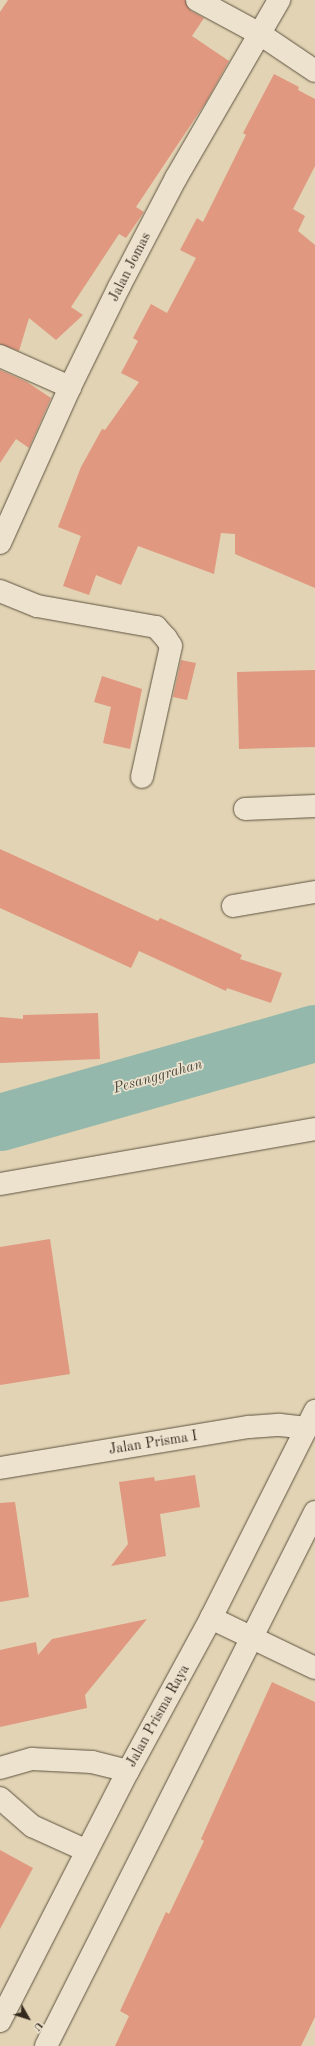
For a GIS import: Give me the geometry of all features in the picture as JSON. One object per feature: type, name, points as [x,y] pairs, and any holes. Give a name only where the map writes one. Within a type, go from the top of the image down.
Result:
[{"type":"street","points":[[197,0],[260,34],[315,71]]},
{"type":"street","name":"Jalan Jomas","points":[[0,544],[8,504],[70,387],[176,178],[279,0]]},
{"type":"street","points":[[0,356],[70,387]]},
{"type":"street","points":[[0,591],[37,606],[156,628],[166,638],[171,646],[142,777]]},
{"type":"street","points":[[245,809],[315,806]]},
{"type":"street","points":[[233,906],[315,892]]},
{"type":"street","points":[[0,1184],[315,1129]]},
{"type":"street","name":"Jalan Prisma I","points":[[0,1468],[249,1427],[280,1426],[311,1420]]},
{"type":"street","name":"Jalan Prisma Raya","points":[[0,2021],[128,1771],[211,1618],[311,1420]]},
{"type":"street","points":[[46,2046],[315,1512]]},
{"type":"street","points":[[211,1618],[253,1636],[315,1668]]},
{"type":"street","points":[[0,1768],[32,1759],[92,1762],[128,1771]]},
{"type":"street","points":[[0,1798],[32,1826],[87,1851]]},
{"type":"building","points":[[8,0],[185,0],[191,11],[204,18],[192,36],[229,61],[206,102],[136,207],[144,212],[126,238],[119,234],[71,307],[83,315],[56,340],[29,318],[19,351],[0,344],[0,12]]},
{"type":"building","points":[[274,74],[299,87],[298,90],[315,99],[315,166],[293,209],[305,216],[298,231],[315,245],[315,588],[235,554],[235,534],[221,533],[214,574],[138,546],[121,585],[96,575],[89,595],[63,586],[81,536],[58,527],[81,467],[102,429],[105,430],[139,382],[121,373],[138,341],[133,338],[151,304],[167,313],[196,258],[180,250],[197,218],[203,222],[246,135],[243,133]]},
{"type":"building","points":[[0,370],[27,382],[51,398],[29,448],[16,439],[0,463]]},
{"type":"building","points":[[181,660],[196,663],[187,700],[173,697]]},
{"type":"building","points":[[315,670],[315,747],[239,749],[237,672]]},
{"type":"building","points":[[102,676],[142,689],[130,749],[103,743],[111,707],[94,702]]},
{"type":"building","points":[[0,849],[158,921],[160,918],[242,955],[240,959],[282,973],[271,1003],[227,988],[226,991],[139,951],[131,968],[0,908]]},
{"type":"building","points":[[98,1013],[100,1059],[0,1063],[0,1017],[23,1019],[23,1015]]},
{"type":"building","points":[[50,1239],[70,1374],[0,1385],[0,1247]]},
{"type":"building","points":[[195,1475],[200,1507],[160,1514],[166,1556],[111,1566],[128,1544],[119,1482],[154,1477],[155,1481]]},
{"type":"building","points":[[15,1502],[29,1597],[0,1602],[0,1503]]},
{"type":"building","points":[[147,1619],[85,1695],[87,1708],[0,1727],[0,1650],[36,1642],[38,1655],[52,1639]]},
{"type":"building","points":[[272,1682],[315,1702],[315,2017],[301,2046],[115,2046],[129,2016],[120,2011],[166,1912],[169,1914],[204,1841],[201,1839]]},
{"type":"building","points":[[0,1850],[33,1868],[0,1929]]},
{"type":"waterway","name":"Pesanggrahan","points":[[0,1122],[315,1033]]}]
